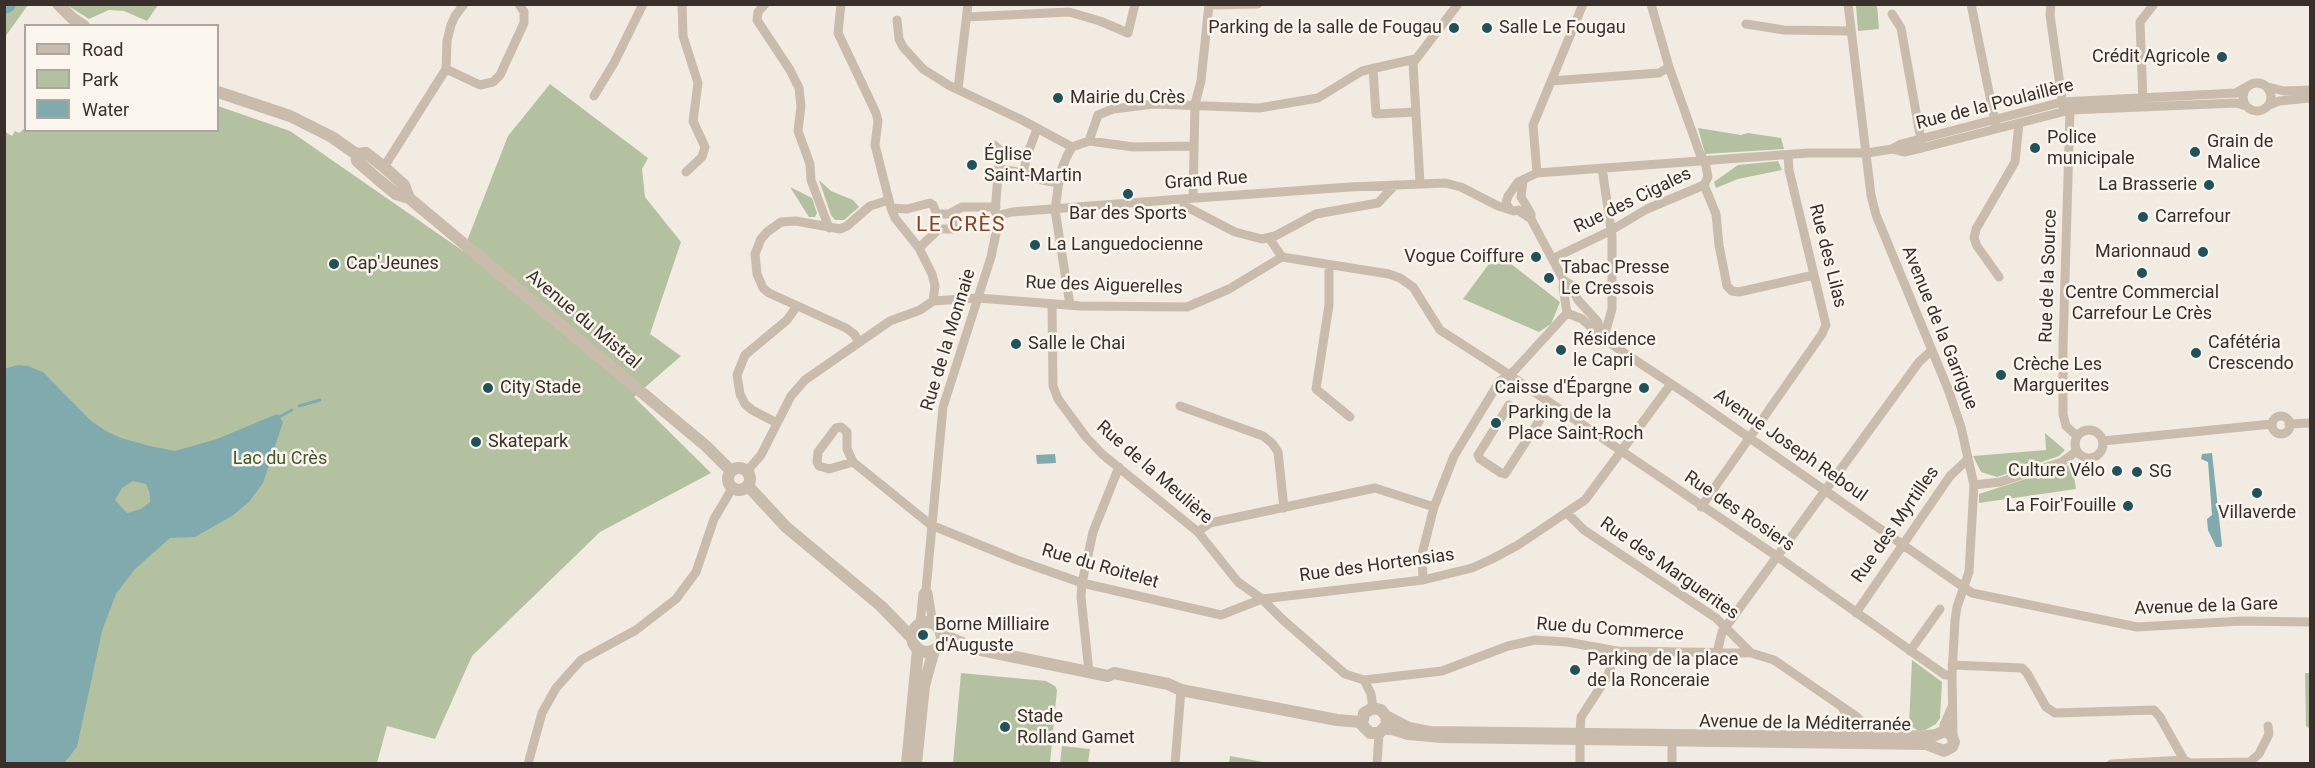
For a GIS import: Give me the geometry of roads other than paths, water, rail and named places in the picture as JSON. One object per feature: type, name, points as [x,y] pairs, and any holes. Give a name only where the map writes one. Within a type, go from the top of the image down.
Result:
[{"type":"street","points":[[58,4],[74,22]]},
{"type":"street","points":[[384,167],[446,69],[451,25],[454,16],[464,4]]},
{"type":"street","points":[[446,69],[480,86],[493,82],[500,75],[524,23],[524,12],[519,4]]},
{"type":"street","points":[[594,96],[614,63],[643,4]]},
{"type":"street","points":[[682,4],[683,36],[698,83],[693,121],[705,150],[702,157],[686,172]]},
{"type":"street","points":[[765,4],[758,12],[757,20],[790,70],[799,88],[801,106],[798,131],[810,164],[811,180],[829,228]]},
{"type":"street","points":[[747,471],[761,455],[791,396],[805,380],[890,321],[920,310],[933,301],[935,286],[932,274],[919,248],[895,218],[890,204],[875,145],[878,121],[876,113],[838,33],[841,4]]},
{"type":"street","points":[[958,89],[968,4]]},
{"type":"street","points":[[967,17],[1069,12],[1100,21],[1128,33],[1135,4]]},
{"type":"street","points":[[1193,198],[1195,104],[1201,81],[1209,5],[1258,4]]},
{"type":"street","points":[[1419,183],[1413,66],[1415,59],[1458,4]]},
{"type":"street","points":[[1518,205],[1507,207],[1507,197],[1518,182],[1537,172],[1533,125],[1583,4]]},
{"type":"street","points":[[1651,4],[1669,67],[1700,154],[1705,161]]},
{"type":"street","name":"Avenue de la Garrigue","points":[[1848,4],[1871,195],[1876,215],[1961,427],[1974,485],[1969,572],[1955,620],[1951,709],[1953,712],[1943,744]]},
{"type":"street","points":[[1971,4],[1996,125]]},
{"type":"street","name":"Rue de la Source","points":[[2051,4],[2050,15],[2065,108],[2063,414],[2066,426],[2077,436]]},
{"type":"street","points":[[2143,102],[2140,22],[2154,4]]},
{"type":"street","points":[[1892,14],[1901,28],[1921,144]]},
{"type":"street","points":[[897,20],[899,39],[908,54],[933,75],[1066,142],[1081,145],[1134,147],[1193,146]]},
{"type":"street","points":[[1746,24],[1784,30],[1851,31]]},
{"type":"street","points":[[1070,305],[1055,210],[1059,183],[1063,164],[1081,145],[1102,112],[1154,104],[1259,108],[1318,98],[1362,71],[1415,59]]},
{"type":"street","points":[[1551,81],[1659,73],[1669,67]]},
{"type":"street","points":[[1373,68],[1376,114],[1416,112]]},
{"type":"street","name":"Rue de la Poulaillère","points":[[1537,172],[1788,155],[1867,153],[1892,149],[1905,152],[1921,144],[2065,108],[2236,93],[2258,83],[2284,91],[2310,90]]},
{"type":"street","points":[[2246,106],[2243,98],[2248,86]]},
{"type":"street","points":[[2268,87],[2272,96],[2270,105]]},
{"type":"street","name":"Avenue du Mistral","points":[[219,92],[290,116],[332,137],[356,154],[366,153],[404,185],[409,198]]},
{"type":"street","name":"Rue de la Poulaillère","points":[[2143,102],[2236,103],[2258,112],[2279,100],[2310,98]]},
{"type":"street","name":"Rue de la Poulaillère","points":[[1996,125],[2019,123],[2065,108]]},
{"type":"street","points":[[1999,277],[1974,238],[1976,229],[2015,162],[2019,123]]},
{"type":"street","points":[[1023,173],[1037,129]]},
{"type":"street","points":[[993,145],[1000,150],[1000,169],[1059,183]]},
{"type":"street","name":"Avenue du Mistral","points":[[356,154],[357,162],[396,194],[409,198],[706,446],[731,471]]},
{"type":"street","name":"Rue des Lilas","points":[[1701,507],[1826,325],[1789,170],[1788,155]]},
{"type":"street","name":"Rue des Cigales","points":[[1554,258],[1610,231],[1647,208],[1704,185],[1708,177],[1705,161]]},
{"type":"street","points":[[1601,334],[1612,309],[1612,236],[1602,168]]},
{"type":"street","name":"Rue de la Monnaie","points":[[919,625],[923,594],[926,590],[943,407],[991,257],[997,228],[996,211],[1000,169]]},
{"type":"street","points":[[1518,205],[1523,181]]},
{"type":"street","name":"Grand Rue","points":[[953,212],[962,207],[1012,212],[1055,210],[1419,183],[1455,185],[1494,202],[1518,205]]},
{"type":"street","points":[[1182,199],[1185,206],[1235,232],[1262,239],[1269,238],[1316,214],[1378,203],[1395,185]]},
{"type":"street","points":[[1704,185],[1716,214],[1727,286],[1732,291],[1739,292],[1814,275]]},
{"type":"street","points":[[1494,202],[1515,194],[1518,205],[1531,214],[1531,219],[1554,258],[1564,281],[1563,287],[1569,312]]},
{"type":"street","points":[[859,342],[846,328],[775,297],[764,288],[757,274],[755,260],[758,246],[767,232],[781,222],[789,220],[840,229],[847,226],[870,206],[890,204],[907,209],[930,203],[937,214],[953,212],[952,229],[939,229],[919,248]]},
{"type":"street","points":[[1269,238],[1282,257],[1389,274],[1400,278],[1413,287],[1440,330],[1507,375]]},
{"type":"street","name":"Rue des Aiguerelles","points":[[933,301],[978,297],[1070,305],[1187,307],[1229,289],[1282,257]]},
{"type":"street","points":[[1329,266],[1329,305],[1316,389],[1350,417]]},
{"type":"street","name":"Avenue Joseph Reboul","points":[[1564,281],[1570,284],[1581,303],[1598,322],[1601,334]]},
{"type":"street","points":[[1423,580],[1422,554],[1434,507],[1450,464],[1464,438],[1499,382],[1540,344],[1569,312],[1571,299],[1581,303],[1582,313],[1569,312]]},
{"type":"street","name":"Rue de la Meulière","points":[[1052,304],[1053,386],[1065,408],[1094,447],[1198,532],[1232,577],[1263,599],[1281,619],[1345,674],[1364,680]]},
{"type":"street","points":[[777,423],[745,404],[740,394],[737,375],[745,355],[787,320],[797,306]]},
{"type":"street","name":"Avenue Joseph Reboul","points":[[1569,312],[1614,346],[1749,437],[1963,588]]},
{"type":"street","points":[[1717,653],[1719,638],[1726,627],[1919,362],[1932,350]]},
{"type":"street","name":"Rue des Rosiers","points":[[1507,375],[1778,557],[1946,675],[1952,670]]},
{"type":"street","name":"Rue des Hortensias","points":[[1263,599],[1423,580],[1472,568],[1492,559],[1518,545],[1585,500],[1671,384]]},
{"type":"street","points":[[1509,405],[1478,455],[1480,459],[1501,474],[1505,474],[1550,404]]},
{"type":"street","points":[[1180,406],[1263,436],[1272,443],[1278,452],[1284,508]]},
{"type":"street","points":[[1481,409],[1498,421]]},
{"type":"street","points":[[2103,441],[2272,424],[2277,417],[2282,416],[2289,424],[2310,423]]},
{"type":"street","points":[[841,427],[847,432],[847,449],[853,462],[829,469],[819,466],[817,462],[818,452],[837,428],[841,427]]},
{"type":"street","points":[[2084,430],[2092,430],[2100,434],[2103,441],[2100,453],[2093,458],[2084,458],[2077,451],[2075,444],[2077,436],[2084,430]]},
{"type":"street","points":[[1464,438],[1480,449]]},
{"type":"street","points":[[1974,485],[2000,482],[2062,462],[2077,451]]},
{"type":"street","name":"Rue des Myrtilles","points":[[1856,612],[1950,476],[1967,460]]},
{"type":"street","name":"Rue du Roitelet","points":[[853,462],[931,525],[1017,560],[1082,583],[1221,615],[1263,599]]},
{"type":"street","points":[[1089,672],[1081,597],[1082,583],[1093,532],[1119,467]]},
{"type":"street","points":[[741,468],[747,471],[750,477],[748,486],[739,490],[733,488],[729,480],[731,471],[741,468]]},
{"type":"street","points":[[748,486],[786,527],[881,606],[926,652],[937,639]]},
{"type":"street","points":[[528,764],[542,713],[556,688],[581,660],[636,630],[676,599],[696,572],[714,519],[733,488]]},
{"type":"street","points":[[1198,532],[1210,523],[1375,488],[1434,507]]},
{"type":"street","name":"Rue des Marguerites","points":[[1567,513],[1584,530],[1716,618],[1751,653],[1774,660],[1863,722],[1873,740]]},
{"type":"street","name":"Avenue de la Gare","points":[[1963,588],[1976,594],[2137,627],[2221,622],[2310,622]]},
{"type":"street","name":"Rue de la Monnaie","points":[[926,590],[937,639]]},
{"type":"street","points":[[881,606],[919,625],[937,639],[971,651],[976,649],[1089,672],[1108,676],[1112,681],[1167,692],[1181,690],[1342,721],[1361,722]]},
{"type":"street","points":[[1910,651],[1940,609]]},
{"type":"street","points":[[907,764],[914,630],[919,625]]},
{"type":"street","points":[[916,764],[924,686],[937,639]]},
{"type":"street","name":"Rue du Commerce","points":[[1364,680],[1442,671],[1508,646],[1535,640],[1567,642],[1617,651],[1751,653]]},
{"type":"street","points":[[1580,764],[1581,717],[1607,677],[1617,651]]},
{"type":"street","points":[[1952,670],[2022,668],[2046,707],[2055,713],[2154,710],[2184,760]]},
{"type":"street","points":[[1364,680],[1371,694],[1373,708]]},
{"type":"street","points":[[1174,764],[1181,690]]},
{"type":"street","points":[[1377,764],[1382,731],[1387,723],[1386,716],[1381,710],[1373,708],[1364,713],[1361,722],[1366,731],[1382,731]]},
{"type":"street","name":"Rue des Marguerites","points":[[1841,708],[1849,717],[1850,735]]},
{"type":"street","name":"Avenue de la Méditerranée","points":[[1386,716],[1409,728],[1429,732],[1673,737],[1850,735],[1873,740],[1943,744]]},
{"type":"street","points":[[1850,735],[1863,722]]},
{"type":"street","points":[[2111,764],[2184,760],[2190,763],[2250,762],[2259,754],[2269,734],[2268,726]]},
{"type":"street","name":"Avenue de la Méditerranée","points":[[1382,731],[1392,729],[1408,734],[1442,738],[1580,736]]},
{"type":"street","points":[[1672,764],[1673,737]]},
{"type":"water","name":"Lac du Crès","points":[[18,365],[43,372],[90,420],[106,431],[121,438],[175,451],[217,439],[277,414],[283,422],[263,483],[249,502],[232,516],[195,537],[170,538],[134,570],[116,594],[102,631],[77,747],[64,763],[5,763],[4,369]],"holes":[[[133,481],[146,484],[150,502],[141,509],[127,513],[115,500],[122,488]]]},
{"type":"water","points":[[2212,453],[2221,547],[2216,547],[2208,530],[2207,519],[2212,515],[2208,462],[2201,459],[2202,454]]},
{"type":"water","points":[[1055,454],[1056,463],[1037,464],[1036,455]]},
{"type":"waterway","points":[[4,6],[8,4]]},
{"type":"waterway","points":[[299,406],[320,400]]},
{"type":"waterway","points":[[279,417],[292,410]]},
{"type":"place","name":"Parking de la salle de Fougau","points":[[1454,28]]},
{"type":"place","name":"Salle Le Fougau","points":[[1487,28]]},
{"type":"place","name":"Crédit Agricole","points":[[2222,57]]},
{"type":"place","name":"Mairie du Crès","points":[[1058,98]]},
{"type":"place","name":"Police municipale","points":[[2035,148]]},
{"type":"place","name":"Grain de Malice","points":[[2195,152]]},
{"type":"place","name":"Église Saint-Martin","points":[[972,165]]},
{"type":"place","name":"La Brasserie","points":[[2209,185]]},
{"type":"place","name":"Bar des Sports","points":[[1128,194]]},
{"type":"place","name":"Carrefour","points":[[2143,217]]},
{"type":"place","name":"La Languedocienne","points":[[1035,245]]},
{"type":"place","name":"Marionnaud","points":[[2203,252]]},
{"type":"place","name":"Vogue Coiffure","points":[[1536,257]]},
{"type":"place","name":"Cap'Jeunes","points":[[334,264]]},
{"type":"place","name":"Centre Commercial Carrefour Le Crès","points":[[2142,273]]},
{"type":"place","name":"Tabac Presse Le Cressois","points":[[1549,278]]},
{"type":"place","name":"Salle le Chai","points":[[1016,344]]},
{"type":"place","name":"Résidence le Capri","points":[[1561,350]]},
{"type":"place","name":"Cafétéria Crescendo","points":[[2196,353]]},
{"type":"place","name":"Crèche Les Marguerites","points":[[2001,375]]},
{"type":"place","name":"City Stade","points":[[488,388]]},
{"type":"place","name":"Caisse d'Épargne","points":[[1644,388]]},
{"type":"place","name":"Parking de la Place Saint-Roch","points":[[1496,423]]},
{"type":"place","name":"Skatepark","points":[[476,442]]},
{"type":"place","name":"Culture Vélo","points":[[2117,471]]},
{"type":"place","name":"SG","points":[[2137,472]]},
{"type":"place","name":"Villaverde","points":[[2257,493]]},
{"type":"place","name":"La Foir'Fouille","points":[[2128,506]]},
{"type":"place","name":"Borne Milliaire d'Auguste","points":[[923,635]]},
{"type":"place","name":"Parking de la place de la Ronceraie","points":[[1575,670]]},
{"type":"place","name":"Stade Rolland Gamet","points":[[1005,727]]},
{"type":"district","name":"LE CRÈS","points":[[961,226]]}]
